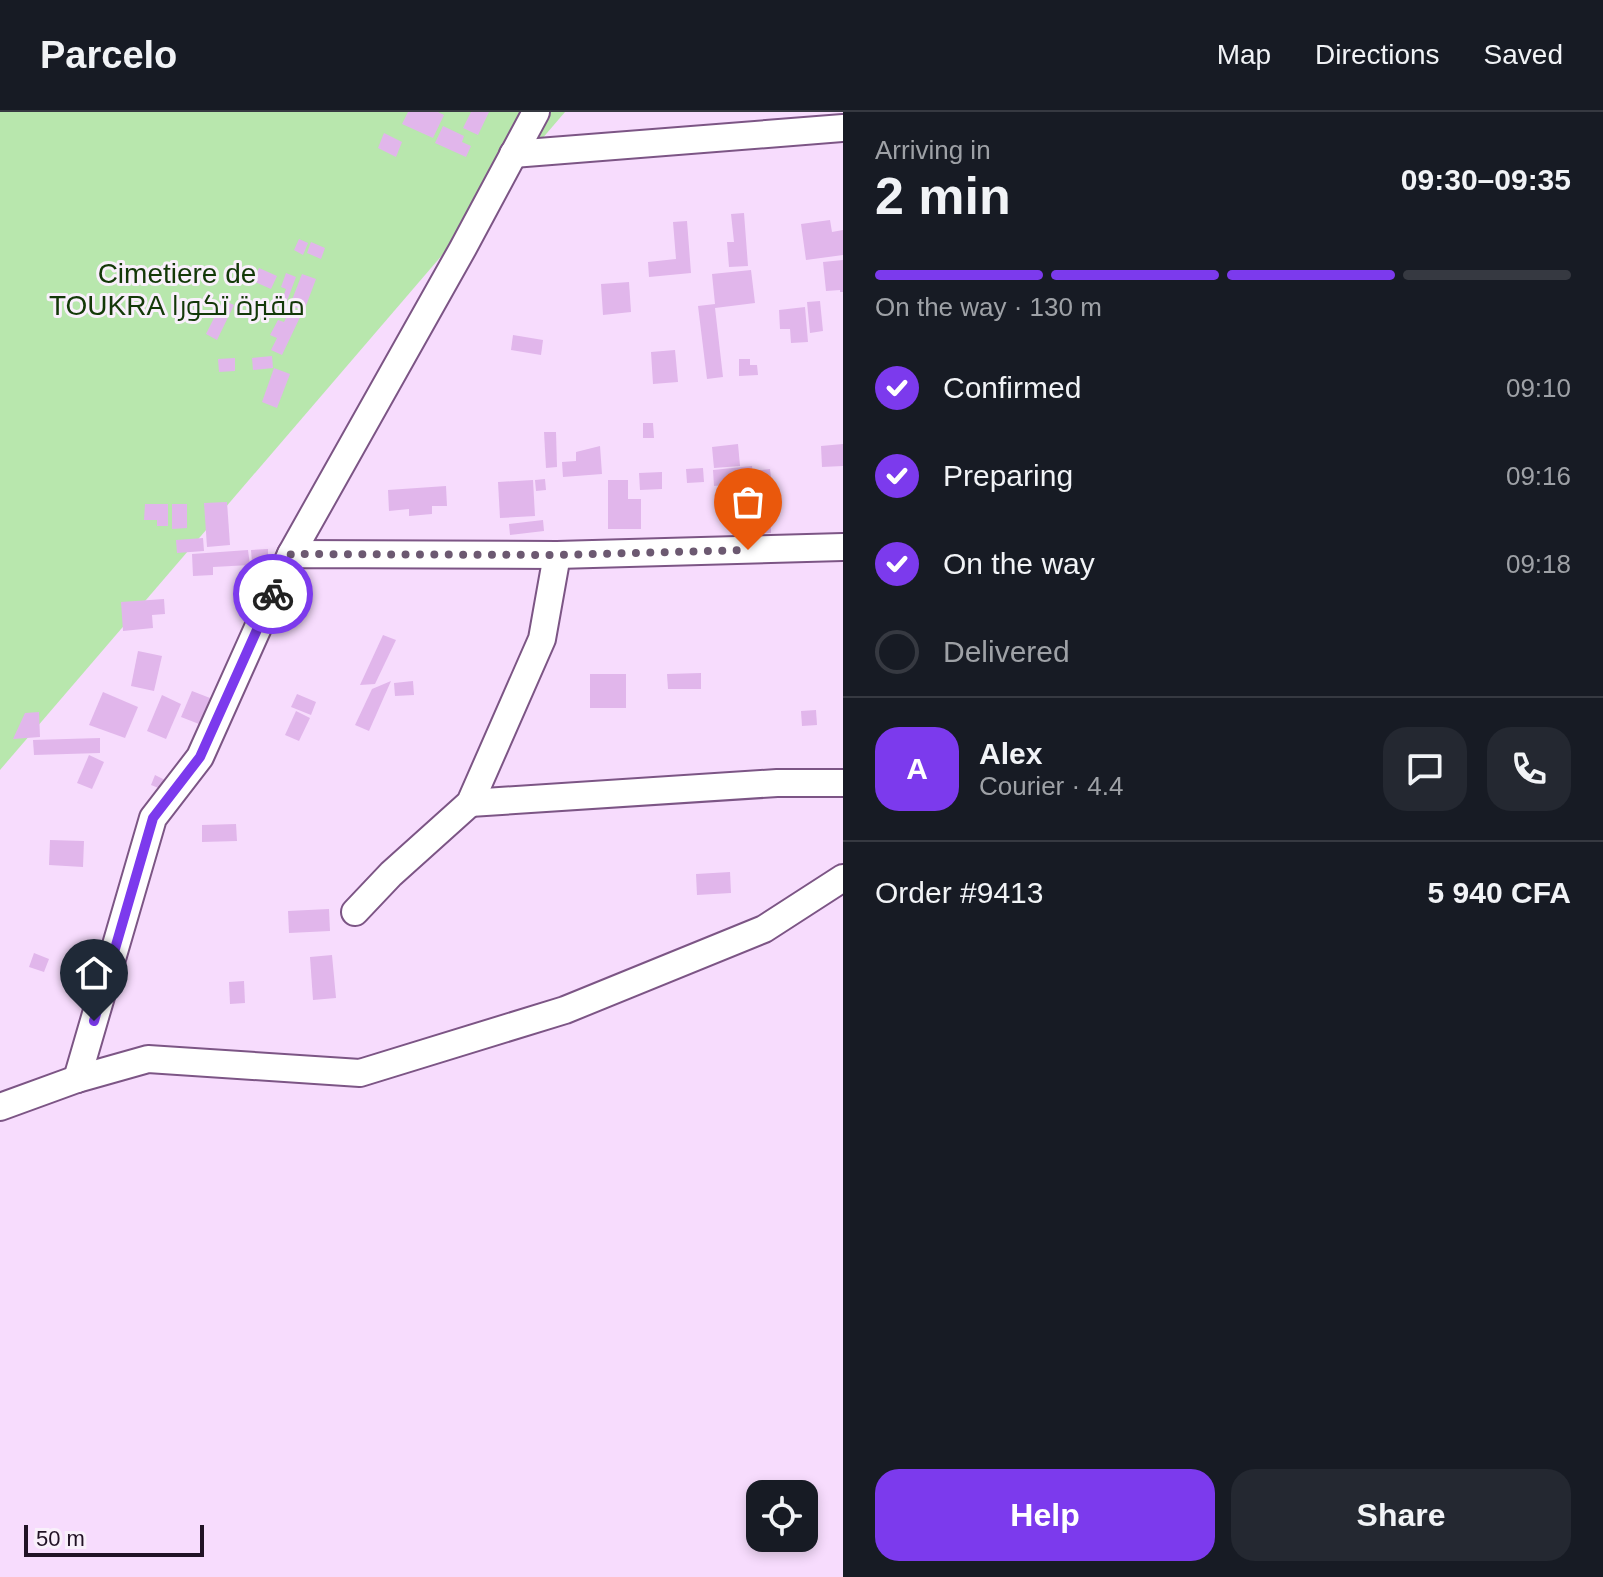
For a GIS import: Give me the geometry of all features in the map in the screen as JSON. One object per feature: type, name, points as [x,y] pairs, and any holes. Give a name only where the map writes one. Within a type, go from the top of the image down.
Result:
[{"type":"street","points":[[77,1079],[153,818],[200,757],[291,554],[536,112]]},
{"type":"street","points":[[513,154],[843,128]]},
{"type":"street","points":[[291,554],[557,555],[843,547]]},
{"type":"street","points":[[355,912],[391,874],[470,803],[542,639],[557,555]]},
{"type":"street","points":[[470,803],[777,783],[843,783]]},
{"type":"street","points":[[0,1107],[77,1079],[148,1059],[360,1073],[565,1010],[764,929],[843,878]]},
{"type":"green space","name":"Cimetiere de TOUKRA مقبرة تكورا","points":[[0,112],[565,112],[0,770]]},
{"type":"building","points":[[408,112],[438,112],[444,115],[433,138],[402,124]]},
{"type":"building","points":[[471,112],[489,112],[478,135],[463,128]]},
{"type":"building","points":[[443,126],[464,136],[462,142],[471,146],[466,157],[435,143]]},
{"type":"building","points":[[384,133],[402,142],[396,157],[378,148]]},
{"type":"building","points":[[744,213],[748,266],[729,267],[727,242],[734,242],[731,214]]},
{"type":"building","points":[[830,220],[832,232],[843,230],[843,255],[806,260],[801,224]]},
{"type":"building","points":[[687,221],[691,273],[649,277],[648,262],[676,259],[673,222]]},
{"type":"building","points":[[299,239],[308,243],[303,255],[294,250]]},
{"type":"building","points":[[311,242],[325,248],[321,259],[307,253]]},
{"type":"building","points":[[843,260],[843,292],[826,291],[823,262]]},
{"type":"building","points":[[259,268],[277,276],[271,289],[253,281]]},
{"type":"building","points":[[751,270],[755,303],[715,308],[723,377],[707,379],[698,306],[715,304],[712,274]]},
{"type":"building","points":[[286,273],[296,277],[286,304],[281,302],[286,289],[281,287]]},
{"type":"building","points":[[302,274],[316,279],[304,311],[290,305]]},
{"type":"building","points":[[629,282],[631,312],[603,315],[601,284]]},
{"type":"building","points":[[223,300],[234,305],[217,340],[206,334]]},
{"type":"building","points":[[820,301],[823,331],[810,333],[807,302]]},
{"type":"building","points":[[805,307],[808,342],[791,343],[790,329],[780,329],[779,310]]},
{"type":"building","points":[[291,308],[302,313],[282,355],[271,350],[277,338],[270,335],[278,320],[284,322]]},
{"type":"building","points":[[513,335],[543,340],[541,355],[511,350]]},
{"type":"building","points":[[675,350],[678,382],[653,384],[651,352]]},
{"type":"building","points":[[272,356],[273,368],[253,370],[252,358]]},
{"type":"building","points":[[235,358],[235,371],[219,372],[218,359]]},
{"type":"building","points":[[739,359],[750,359],[750,365],[757,365],[758,375],[739,376]]},
{"type":"building","points":[[274,368],[290,374],[277,408],[262,402]]},
{"type":"building","points":[[643,423],[653,423],[654,438],[643,438]]},
{"type":"building","points":[[544,432],[556,432],[557,467],[546,468]]},
{"type":"building","points":[[738,444],[740,466],[714,468],[712,447]]},
{"type":"building","points":[[843,444],[843,466],[822,467],[821,446]]},
{"type":"building","points":[[600,446],[602,474],[563,477],[562,462],[576,461],[576,452]]},
{"type":"building","points":[[752,466],[754,482],[714,486],[713,470]]},
{"type":"building","points":[[703,468],[704,482],[687,483],[686,469]]},
{"type":"building","points":[[770,469],[772,485],[757,486],[755,471]]},
{"type":"building","points":[[662,472],[662,489],[640,490],[639,473]]},
{"type":"building","points":[[545,479],[546,490],[536,491],[535,480]]},
{"type":"building","points":[[533,480],[535,516],[500,518],[498,482]]},
{"type":"building","points":[[608,480],[628,480],[628,499],[641,499],[641,529],[608,529]]},
{"type":"building","points":[[446,486],[447,506],[432,506],[432,514],[409,516],[409,509],[389,511],[388,490]]},
{"type":"building","points":[[754,486],[755,501],[729,503],[728,488]]},
{"type":"building","points":[[227,502],[230,545],[207,547],[204,503]]},
{"type":"building","points":[[145,504],[168,504],[168,526],[157,526],[157,520],[144,520]]},
{"type":"building","points":[[172,504],[187,504],[187,528],[172,529]]},
{"type":"building","points":[[771,515],[771,533],[750,533],[751,519]]},
{"type":"building","points":[[543,520],[544,531],[510,535],[509,524]]},
{"type":"building","points":[[203,538],[204,551],[177,553],[176,540]]},
{"type":"building","points":[[268,549],[268,562],[252,563],[251,550]]},
{"type":"building","points":[[248,550],[250,565],[213,567],[213,575],[193,576],[192,554]]},
{"type":"building","points":[[164,599],[165,614],[152,615],[153,628],[123,631],[121,602]]},
{"type":"building","points":[[383,635],[396,640],[375,684],[360,685]]},
{"type":"building","points":[[138,651],[162,656],[154,691],[131,686]]},
{"type":"building","points":[[701,673],[701,689],[668,689],[667,674]]},
{"type":"building","points":[[590,674],[626,674],[626,708],[590,708]]},
{"type":"building","points":[[391,681],[369,731],[355,725],[372,689]]},
{"type":"building","points":[[413,681],[414,695],[395,696],[394,683]]},
{"type":"building","points":[[192,691],[210,698],[199,724],[181,717]]},
{"type":"building","points":[[103,692],[138,707],[125,738],[89,725]]},
{"type":"building","points":[[297,694],[316,702],[311,715],[291,707]]},
{"type":"building","points":[[162,695],[181,704],[166,739],[147,731]]},
{"type":"building","points":[[816,710],[817,725],[802,726],[801,711]]},
{"type":"building","points":[[296,711],[310,718],[299,741],[285,735]]},
{"type":"building","points":[[39,712],[40,737],[13,739],[25,713]]},
{"type":"building","points":[[100,738],[100,753],[34,755],[33,740]]},
{"type":"building","points":[[89,755],[104,762],[92,789],[77,783]]},
{"type":"building","points":[[155,775],[165,780],[161,789],[151,785]]},
{"type":"building","points":[[236,824],[237,841],[202,842],[202,825]]},
{"type":"building","points":[[50,840],[84,841],[83,867],[49,865]]},
{"type":"building","points":[[730,872],[731,893],[697,895],[696,874]]},
{"type":"building","points":[[329,909],[330,931],[289,933],[288,911]]},
{"type":"building","points":[[34,953],[49,959],[44,972],[29,967]]},
{"type":"building","points":[[332,955],[336,998],[313,1000],[310,957]]},
{"type":"building","points":[[67,963],[82,969],[77,982],[62,976]]},
{"type":"building","points":[[244,981],[245,1003],[230,1004],[229,982]]},
{"type":"way so far","points":[[273,594],[291,554],[557,555],[748,550]]},
{"type":"route","points":[[94,1021],[153,818],[200,757],[273,594]]}]
